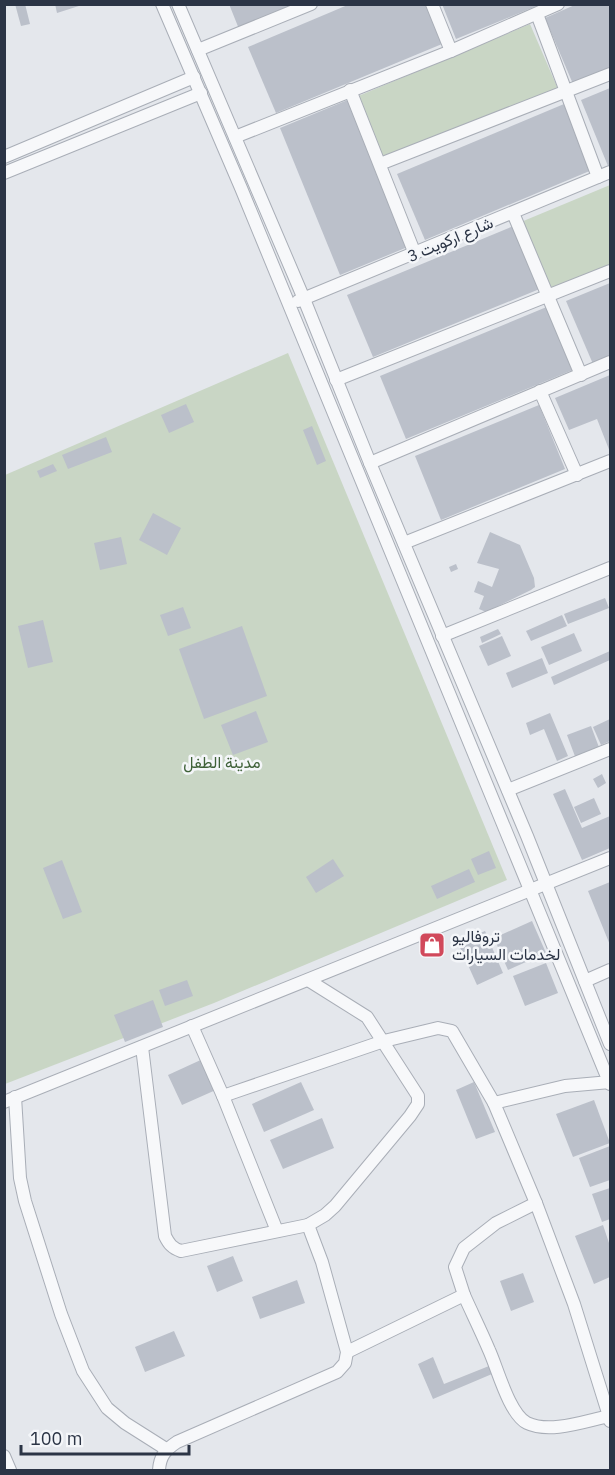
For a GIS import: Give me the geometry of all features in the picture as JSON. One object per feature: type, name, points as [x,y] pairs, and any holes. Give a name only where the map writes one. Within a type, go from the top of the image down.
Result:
[{"type":"street","points":[[162,4],[201,93],[610,1083],[565,1086],[494,1103]]},
{"type":"street","points":[[178,4],[304,299],[370,463],[508,790],[610,1044]]},
{"type":"street","points":[[198,50],[311,4]]},
{"type":"street","points":[[432,4],[451,51]]},
{"type":"street","points":[[235,136],[451,51],[558,4]]},
{"type":"street","points":[[537,14],[598,177]]},
{"type":"street","points":[[380,164],[610,74]]},
{"type":"street","points":[[4,157],[194,77]]},
{"type":"street","points":[[350,90],[415,254]]},
{"type":"street","points":[[4,173],[201,93]]},
{"type":"street","name":"شارع اركويت 3","points":[[289,305],[610,172]]},
{"type":"street","points":[[513,213],[580,375]]},
{"type":"street","points":[[336,380],[610,271]]},
{"type":"street","points":[[370,463],[610,362]]},
{"type":"street","points":[[540,391],[577,475]]},
{"type":"street","points":[[404,543],[610,461]]},
{"type":"street","points":[[442,636],[610,568]]},
{"type":"street","points":[[508,790],[610,749]]},
{"type":"street","points":[[166,1449],[125,1424],[107,1408],[84,1371],[62,1314],[25,1202],[10,1099],[610,858]]},
{"type":"street","points":[[585,981],[610,970]]},
{"type":"street","points":[[142,1047],[165,1236],[168,1244],[181,1251],[308,1225],[335,1206],[410,1116],[418,1104],[418,1096],[367,1017],[308,980]]},
{"type":"street","points":[[192,1026],[223,1096],[276,1232]]},
{"type":"street","points":[[223,1096],[384,1041],[438,1028],[452,1031],[494,1103],[536,1203],[574,1304],[610,1418],[550,1426],[526,1423],[518,1415],[501,1384],[494,1362],[464,1295],[455,1267],[464,1248],[496,1223],[536,1203]]},
{"type":"street","points":[[159,1470],[160,1460],[166,1449],[177,1442],[337,1372],[345,1363],[347,1352],[322,1262],[308,1225]]},
{"type":"street","points":[[347,1352],[464,1295]]},
{"type":"street","points":[[4,1456],[10,1470]]},
{"type":"green space","points":[[530,24],[558,89],[384,159],[356,97]]},
{"type":"green space","points":[[610,185],[610,267],[550,291],[521,222]]},
{"type":"green space","name":"مدينة الطفل","points":[[288,353],[507,880],[214,1003],[5,1084],[5,475]]},
{"type":"building","points":[[15,4],[25,4],[30,24],[21,26]]},
{"type":"building","points":[[55,4],[82,4],[82,5],[57,13]]},
{"type":"building","points":[[229,4],[299,4],[239,29]]},
{"type":"building","points":[[350,4],[426,4],[442,44],[276,113],[248,47]]},
{"type":"building","points":[[442,4],[539,4],[539,5],[456,39]]},
{"type":"building","points":[[577,4],[610,4],[610,68],[573,84],[545,18]]},
{"type":"building","points":[[610,88],[610,165],[608,166],[581,100]]},
{"type":"building","points":[[350,99],[410,246],[340,275],[280,128]]},
{"type":"building","points":[[564,104],[592,170],[425,240],[397,174]]},
{"type":"building","points":[[516,225],[542,288],[373,357],[347,295]]},
{"type":"building","points":[[610,283],[610,356],[593,364],[566,301]]},
{"type":"building","points":[[549,306],[575,369],[406,439],[380,376]]},
{"type":"building","points":[[610,375],[610,452],[597,419],[569,430],[555,398]]},
{"type":"building","points":[[186,404],[194,422],[169,433],[161,415]]},
{"type":"building","points":[[539,405],[565,469],[441,520],[415,456]]},
{"type":"building","points":[[312,426],[326,461],[317,465],[303,430]]},
{"type":"building","points":[[106,437],[112,452],[68,469],[62,455]]},
{"type":"building","points":[[53,464],[57,471],[40,478],[37,471]]},
{"type":"building","points":[[153,513],[181,528],[167,555],[139,540]]},
{"type":"building","points":[[490,532],[520,545],[534,578],[535,587],[486,612],[479,609],[484,596],[474,592],[478,581],[492,587],[499,569],[477,563]]},
{"type":"building","points":[[121,537],[127,564],[100,570],[94,543]]},
{"type":"building","points":[[456,564],[458,569],[451,572],[449,567]]},
{"type":"building","points":[[605,598],[609,608],[568,624],[564,614]]},
{"type":"building","points":[[183,607],[191,628],[168,636],[160,615]]},
{"type":"building","points":[[562,615],[567,626],[531,641],[526,631]]},
{"type":"building","points":[[43,620],[53,662],[28,668],[18,626]]},
{"type":"building","points":[[242,626],[267,696],[204,719],[179,649]]},
{"type":"building","points":[[498,629],[501,634],[482,643],[480,637]]},
{"type":"building","points":[[574,633],[582,651],[549,665],[541,647]]},
{"type":"building","points":[[502,636],[511,656],[488,666],[479,646]]},
{"type":"building","points":[[610,651],[610,660],[554,685],[551,677]]},
{"type":"building","points":[[542,658],[548,673],[512,688],[506,673]]},
{"type":"building","points":[[256,711],[268,742],[233,755],[221,725]]},
{"type":"building","points":[[550,713],[568,756],[557,761],[544,729],[530,735],[526,723]]},
{"type":"building","points":[[610,719],[610,741],[601,745],[593,727]]},
{"type":"building","points":[[591,726],[600,750],[576,759],[567,735]]},
{"type":"building","points":[[602,774],[606,783],[598,788],[593,779]]},
{"type":"building","points":[[565,789],[582,828],[610,816],[610,848],[582,860],[553,794]]},
{"type":"building","points":[[594,798],[601,814],[581,823],[574,807]]},
{"type":"building","points":[[489,851],[496,868],[478,875],[471,859]]},
{"type":"building","points":[[333,859],[344,876],[316,893],[306,877]]},
{"type":"building","points":[[62,860],[82,912],[63,919],[43,868]]},
{"type":"building","points":[[469,869],[475,882],[437,899],[431,886]]},
{"type":"building","points":[[610,882],[610,945],[588,891]]},
{"type":"building","points":[[532,921],[546,953],[508,970],[494,938]]},
{"type":"building","points":[[485,931],[503,973],[477,985],[458,943]]},
{"type":"building","points":[[546,963],[558,993],[525,1006],[513,976]]},
{"type":"building","points":[[187,980],[193,996],[165,1006],[159,990]]},
{"type":"building","points":[[153,1000],[163,1027],[125,1042],[114,1015]]},
{"type":"building","points":[[205,1058],[218,1089],[182,1105],[168,1075]]},
{"type":"building","points":[[301,1082],[314,1110],[264,1132],[252,1104]]},
{"type":"building","points":[[474,1082],[495,1132],[476,1139],[456,1090]]},
{"type":"building","points":[[594,1100],[610,1143],[573,1157],[556,1114]]},
{"type":"building","points":[[322,1118],[334,1148],[283,1169],[270,1140]]},
{"type":"building","points":[[610,1146],[610,1180],[590,1187],[579,1158]]},
{"type":"building","points":[[610,1188],[610,1219],[602,1222],[592,1194]]},
{"type":"building","points":[[603,1225],[610,1246],[610,1277],[594,1284],[575,1236]]},
{"type":"building","points":[[233,1256],[243,1281],[217,1292],[207,1266]]},
{"type":"building","points":[[523,1273],[534,1302],[511,1311],[500,1281]]},
{"type":"building","points":[[297,1280],[305,1303],[260,1319],[252,1297]]},
{"type":"building","points":[[174,1331],[185,1356],[145,1372],[135,1347]]},
{"type":"building","points":[[433,1357],[444,1384],[489,1366],[492,1374],[433,1399],[418,1364]]},
{"type":"place","name":"تروفاليو لخدمات السيارات","points":[[432,945]]}]
